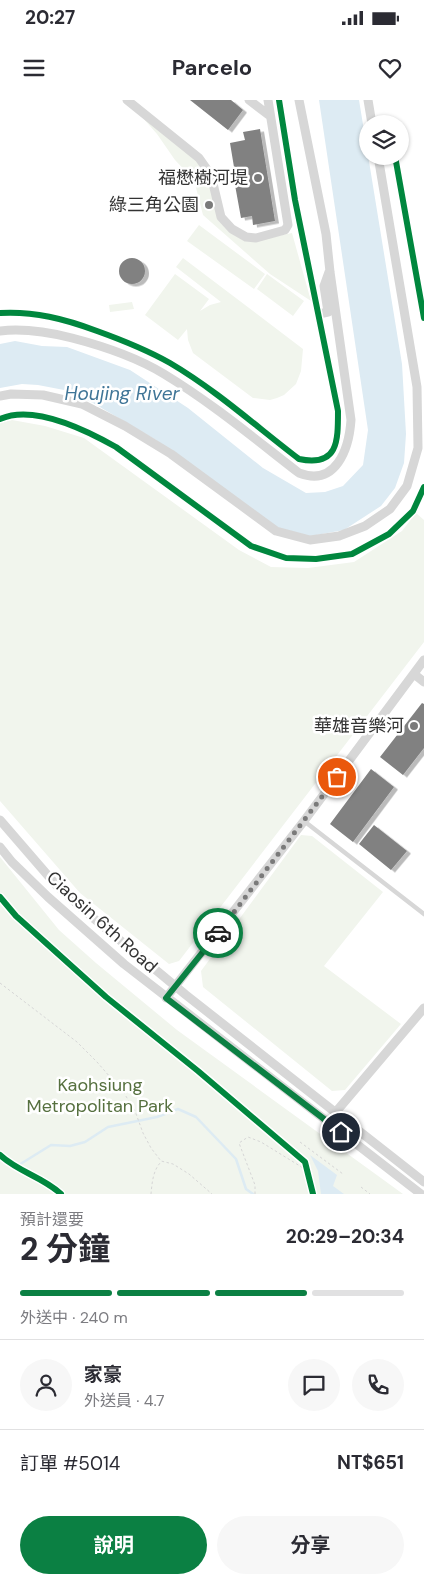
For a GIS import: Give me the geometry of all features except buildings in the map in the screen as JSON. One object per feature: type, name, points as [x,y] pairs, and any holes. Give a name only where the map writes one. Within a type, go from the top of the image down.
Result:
[{"type":"street","points":[[127,100],[199,158],[211,176],[221,216],[232,229],[246,237],[256,238],[287,228],[268,100]]},
{"type":"street","points":[[249,100],[270,116]]},
{"type":"street","points":[[0,331],[26,329],[58,334],[91,343],[146,364],[217,410],[299,473],[306,476],[320,475],[335,467],[342,457],[350,432],[351,420],[326,234],[299,100]]},
{"type":"street","points":[[368,100],[370,115]]},
{"type":"street","points":[[0,396],[11,394],[43,395],[82,404],[125,426],[171,454],[276,531],[310,540],[339,536],[365,526],[390,509],[407,486],[418,448],[417,387],[380,165]]},
{"type":"street","points":[[319,314],[328,312],[324,286],[330,272]]},
{"type":"street","points":[[166,998],[304,821],[424,660]]},
{"type":"street","points":[[414,674],[424,682]]},
{"type":"street","name":"Ciaosin 6th Road","points":[[0,820],[57,886],[93,919],[335,1114],[424,1182]]},
{"type":"street","name":"Ciaosin 6th Road","points":[[0,847],[12,862],[124,964],[421,1194]]},
{"type":"street","points":[[335,1114],[424,1008]]},
{"type":"lane","points":[[304,821],[424,914]]},
{"type":"path","points":[[0,983],[77,1042],[97,1062],[124,1094],[135,1111],[151,1148],[173,1174]]},
{"type":"path","points":[[255,1194],[255,1185],[239,1143],[248,1137],[261,1142],[308,1171]]},
{"type":"path","points":[[300,1142],[343,1174]]},
{"type":"path","points":[[298,1156],[305,1162],[310,1179]]},
{"type":"path","points":[[151,1194],[152,1182],[157,1166],[161,1161]]},
{"type":"path","points":[[161,1161],[173,1164],[190,1174],[212,1194]]},
{"type":"path","points":[[362,1187],[370,1194]]},
{"type":"green space","name":"綠三角公園","points":[[135,109],[199,158],[209,177],[220,219],[254,241],[292,233],[311,301],[270,274],[203,215],[194,180],[175,160],[157,134]]},
{"type":"green space","points":[[199,225],[265,274],[254,289],[187,241]]},
{"type":"green space","points":[[183,258],[303,349],[301,371],[296,384],[284,395],[270,400],[253,398],[193,353],[188,340],[187,329],[178,340],[145,315],[175,274],[209,299],[200,311],[210,305],[221,302],[176,267]]},
{"type":"green space","points":[[267,274],[304,301],[293,316],[257,289]]},
{"type":"green space","points":[[132,302],[134,309],[110,312],[109,305]]},
{"type":"green space","points":[[12,420],[45,426],[84,438],[239,550],[271,567],[308,568],[354,562],[402,531],[416,513],[424,520],[424,642],[179,961],[169,964],[80,893],[0,801],[0,423]]},
{"type":"green space","points":[[301,835],[312,836],[383,892],[324,966],[401,1024],[345,1090],[332,1091],[203,987],[201,971]]},
{"type":"green space","name":"Kaohsiung Metropolitan Park","points":[[0,857],[59,930],[96,963],[177,1030],[403,1194],[0,1194]]},
{"type":"water","name":"Houjing River","points":[[319,100],[359,100],[361,115],[359,115],[359,165],[370,165],[402,364],[406,434],[404,463],[395,488],[381,506],[344,530],[305,537],[273,526],[156,440],[93,403],[64,390],[38,385],[22,384],[0,388],[0,344],[15,341],[42,346],[67,347],[130,370],[188,408],[263,468],[306,493],[325,492],[343,486],[363,465],[368,430]]},
{"type":"water","points":[[310,1155],[337,1175],[333,1186],[344,1194],[321,1194],[318,1171]]},
{"type":"waterway","points":[[14,1168],[51,1145],[70,1146],[85,1142],[108,1127],[157,1117],[178,1109],[196,1117],[236,1159],[246,1189],[253,1194]]},
{"type":"cycle path","points":[[0,313],[25,313],[61,320],[116,338],[170,363],[204,385],[299,459],[312,461],[328,456],[336,442],[338,411],[295,200],[279,100]]},
{"type":"cycle path","points":[[397,165],[424,318]]},
{"type":"cycle path","points":[[0,419],[13,415],[43,417],[90,433],[116,447],[251,546],[286,558],[316,559],[352,554],[389,534],[413,511],[424,487]]},
{"type":"cycle path","points":[[0,897],[16,916],[106,997],[198,1071],[305,1162],[313,1194]]},
{"type":"cycle path","points":[[0,1155],[61,1194]]},
{"type":"way so far","points":[[218,933],[337,777]]},
{"type":"place","name":"福懋樹河堤","points":[[258,178]]},
{"type":"place","name":"綠三角公園","points":[[209,205]]},
{"type":"place","name":"華雄音樂河","points":[[414,726]]},
{"type":"route","points":[[218,933],[166,998],[341,1132]]}]
